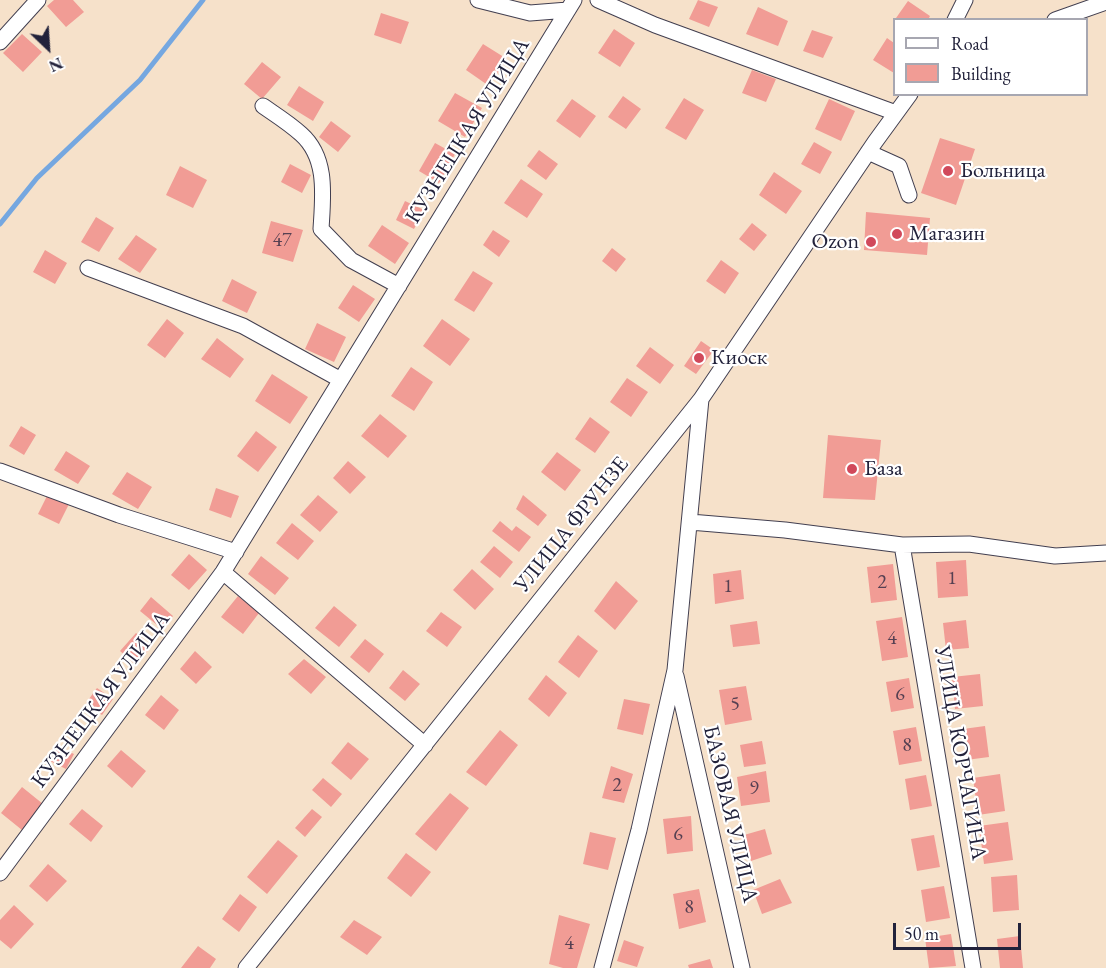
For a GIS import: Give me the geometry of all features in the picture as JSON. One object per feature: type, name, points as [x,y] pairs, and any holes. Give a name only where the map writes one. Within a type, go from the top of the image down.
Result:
[{"type":"street","points":[[0,42],[38,0]]},
{"type":"street","points":[[478,0],[530,14],[571,5]]},
{"type":"street","points":[[598,0],[656,25],[896,113]]},
{"type":"street","points":[[956,18],[965,0]]},
{"type":"street","points":[[1061,18],[1106,2]]},
{"type":"street","name":"КУЗНЕЦКАЯ УЛИЦА","points":[[0,873],[224,572],[571,5]]},
{"type":"street","name":"УЛИЦА ФРУНЗЕ","points":[[246,968],[701,399],[909,96]]},
{"type":"street","points":[[263,106],[302,135],[317,155],[324,189],[321,229],[351,260],[399,286]]},
{"type":"street","points":[[868,152],[899,166],[909,195]]},
{"type":"street","points":[[88,268],[243,326],[341,380]]},
{"type":"street","points":[[602,968],[639,830],[675,670],[701,399]]},
{"type":"street","points":[[0,471],[119,515],[236,552]]},
{"type":"street","points":[[690,522],[785,530],[902,545],[969,544],[1055,556],[1106,553]]},
{"type":"street","name":"УЛИЦА КОРЧАГИНА","points":[[902,545],[973,968]]},
{"type":"street","points":[[224,572],[425,745]]},
{"type":"street","name":"БАЗОВАЯ УЛИЦА","points":[[675,670],[742,968]]},
{"type":"building","points":[[54,0],[73,0],[84,12],[66,27],[47,6]]},
{"type":"building","points":[[698,0],[718,7],[709,27],[689,19]]},
{"type":"building","points":[[908,1],[930,16],[929,18],[896,18]]},
{"type":"building","points":[[758,7],[788,21],[778,46],[746,34]]},
{"type":"building","points":[[381,13],[409,22],[401,44],[374,35]]},
{"type":"building","points":[[614,29],[635,43],[620,67],[598,53]]},
{"type":"building","points":[[812,30],[833,37],[823,58],[803,51]]},
{"type":"building","points":[[22,34],[42,52],[23,72],[3,53]]},
{"type":"building","points":[[887,38],[893,42],[893,72],[873,60]]},
{"type":"building","points":[[483,44],[507,59],[489,86],[466,70]]},
{"type":"building","points":[[262,62],[281,77],[262,99],[244,84]]},
{"type":"building","points":[[752,70],[776,79],[766,102],[742,93]]},
{"type":"building","points":[[299,86],[324,102],[313,121],[287,105]]},
{"type":"building","points":[[455,93],[482,108],[465,137],[438,121]]},
{"type":"building","points":[[623,96],[641,109],[626,129],[608,117]]},
{"type":"building","points":[[684,98],[704,110],[686,140],[665,128]]},
{"type":"building","points":[[572,99],[596,116],[580,138],[556,121]]},
{"type":"building","points":[[829,99],[855,111],[841,141],[815,129]]},
{"type":"building","points":[[331,121],[351,136],[338,152],[319,137]]},
{"type":"building","name":"Больница","points":[[940,138],[975,149],[956,205],[921,193]]},
{"type":"building","points":[[814,142],[832,152],[820,174],[801,164]]},
{"type":"building","points":[[435,143],[455,154],[439,183],[419,171]]},
{"type":"building","points":[[539,150],[558,164],[546,180],[527,166]]},
{"type":"building","points":[[290,164],[311,175],[302,193],[281,182]]},
{"type":"building","points":[[180,166],[207,180],[193,208],[166,195]]},
{"type":"building","points":[[774,172],[802,191],[786,214],[759,195]]},
{"type":"building","points":[[521,179],[543,194],[527,218],[504,203]]},
{"type":"building","points":[[405,201],[424,210],[414,229],[396,220]]},
{"type":"building","name":"Магазин","points":[[866,212],[930,218],[927,255],[864,250]]},
{"type":"building","points":[[96,217],[114,228],[99,252],[81,242]]},
{"type":"building","points":[[271,221],[303,230],[293,262],[262,253]]},
{"type":"building","points":[[752,223],[767,235],[754,251],[739,239]]},
{"type":"building","points":[[382,225],[409,243],[395,264],[368,246]]},
{"type":"building","points":[[493,230],[510,241],[499,257],[483,245]]},
{"type":"building","points":[[136,235],[157,249],[140,273],[118,259]]},
{"type":"building","points":[[612,248],[626,259],[616,272],[602,261]]},
{"type":"building","points":[[45,250],[67,263],[55,284],[33,272]]},
{"type":"building","points":[[721,260],[739,273],[725,294],[706,281]]},
{"type":"building","points":[[473,271],[493,283],[474,312],[454,300]]},
{"type":"building","points":[[232,279],[257,292],[247,313],[222,301]]},
{"type":"building","points":[[353,285],[375,299],[359,322],[338,308]]},
{"type":"building","points":[[167,319],[184,333],[165,358],[147,345]]},
{"type":"building","points":[[442,319],[470,339],[450,366],[423,346]]},
{"type":"building","points":[[317,323],[346,337],[334,362],[305,349]]},
{"type":"building","points":[[217,338],[244,359],[230,378],[201,359]]},
{"type":"building","name":"Киоск","points":[[701,341],[714,350],[696,374],[684,366]]},
{"type":"building","points":[[650,347],[674,365],[660,384],[636,366]]},
{"type":"building","points":[[411,367],[433,382],[414,411],[391,396]]},
{"type":"building","points":[[272,374],[308,397],[290,424],[255,401]]},
{"type":"building","points":[[627,378],[648,392],[631,417],[610,402]]},
{"type":"building","points":[[380,414],[407,436],[388,458],[361,436]]},
{"type":"building","points":[[590,417],[610,432],[595,453],[575,439]]},
{"type":"building","points":[[21,426],[36,435],[24,455],[9,446]]},
{"type":"building","points":[[256,431],[277,447],[258,472],[237,456]]},
{"type":"building","name":"База","points":[[828,435],[881,440],[875,500],[823,498]]},
{"type":"building","points":[[66,451],[90,466],[78,484],[54,470]]},
{"type":"building","points":[[557,452],[581,470],[565,491],[541,472]]},
{"type":"building","points":[[348,461],[366,477],[350,494],[333,478]]},
{"type":"building","points":[[127,472],[152,487],[138,509],[112,494]]},
{"type":"building","points":[[216,488],[239,496],[231,518],[209,510]]},
{"type":"building","points":[[48,494],[69,504],[59,524],[38,514]]},
{"type":"building","points":[[318,495],[338,512],[320,532],[300,515]]},
{"type":"building","points":[[523,495],[547,515],[538,526],[516,509]]},
{"type":"building","points":[[500,521],[512,531],[516,526],[531,537],[519,552],[492,531]]},
{"type":"building","points":[[292,523],[314,541],[298,560],[276,543]]},
{"type":"building","points":[[494,546],[513,562],[500,578],[480,562]]},
{"type":"building","points":[[189,554],[207,570],[189,590],[171,575]]},
{"type":"building","points":[[261,556],[289,578],[275,595],[248,574]]},
{"type":"building","points":[[966,560],[968,596],[938,598],[936,562]]},
{"type":"building","points":[[893,564],[897,600],[871,603],[867,567]]},
{"type":"building","points":[[472,569],[494,589],[475,610],[453,590]]},
{"type":"building","points":[[741,570],[744,599],[715,604],[713,574]]},
{"type":"building","points":[[616,581],[638,601],[615,630],[594,611]]},
{"type":"building","points":[[238,596],[259,613],[243,634],[221,617]]},
{"type":"building","points":[[151,597],[173,616],[162,629],[140,611]]},
{"type":"building","points":[[334,606],[357,625],[339,647],[315,628]]},
{"type":"building","points":[[441,612],[462,627],[447,647],[426,631]]},
{"type":"building","points":[[902,617],[908,657],[882,661],[876,621]]},
{"type":"building","points":[[966,620],[969,648],[946,650],[943,623]]},
{"type":"building","points":[[757,621],[760,644],[733,647],[730,625]]},
{"type":"building","points":[[136,633],[152,646],[136,665],[120,651]]},
{"type":"building","points":[[578,635],[598,651],[579,678],[558,662]]},
{"type":"building","points":[[365,639],[384,654],[369,673],[350,657]]},
{"type":"building","points":[[195,651],[212,667],[196,684],[180,669]]},
{"type":"building","points":[[304,659],[326,677],[311,694],[288,674]]},
{"type":"building","points":[[403,670],[420,684],[405,701],[389,688]]},
{"type":"building","points":[[980,674],[983,706],[955,709],[952,677]]},
{"type":"building","points":[[546,675],[567,693],[549,717],[528,699]]},
{"type":"building","points":[[909,678],[914,708],[891,712],[886,682]]},
{"type":"building","points":[[746,686],[752,720],[725,725],[719,690]]},
{"type":"building","points":[[97,688],[113,699],[102,715],[86,703]]},
{"type":"building","points":[[161,695],[179,710],[164,730],[145,715]]},
{"type":"building","points":[[624,699],[650,704],[643,735],[617,729]]},
{"type":"building","points":[[985,726],[989,757],[966,760],[963,729]]},
{"type":"building","points":[[916,727],[922,761],[899,765],[893,731]]},
{"type":"building","points":[[500,730],[518,745],[486,786],[466,772]]},
{"type":"building","points":[[762,741],[766,764],[744,767],[740,745]]},
{"type":"building","points":[[348,742],[369,759],[351,780],[331,763]]},
{"type":"building","points":[[58,746],[74,754],[66,769],[50,761]]},
{"type":"building","points":[[121,750],[146,771],[132,788],[107,766]]},
{"type":"building","points":[[611,766],[633,774],[624,803],[602,798]]},
{"type":"building","points":[[766,771],[770,802],[741,806],[737,777]]},
{"type":"building","points":[[1000,774],[1005,811],[978,815],[973,778]]},
{"type":"building","points":[[926,775],[932,806],[910,810],[905,779]]},
{"type":"building","points":[[323,778],[342,794],[331,807],[312,790]]},
{"type":"building","points":[[22,787],[43,804],[22,830],[1,813]]},
{"type":"building","points":[[450,793],[469,808],[436,851],[415,834]]},
{"type":"building","points":[[82,809],[103,826],[91,842],[69,824]]},
{"type":"building","points":[[312,809],[322,817],[305,837],[295,828]]},
{"type":"building","points":[[691,816],[693,851],[667,854],[663,819]]},
{"type":"building","points":[[1008,822],[1013,860],[984,864],[979,826]]},
{"type":"building","points":[[765,829],[772,854],[751,861],[744,835]]},
{"type":"building","points":[[590,832],[616,838],[608,870],[583,864]]},
{"type":"building","points":[[934,835],[940,867],[917,871],[911,839]]},
{"type":"building","points":[[278,840],[298,856],[267,894],[247,877]]},
{"type":"building","points":[[406,853],[431,872],[411,897],[387,878]]},
{"type":"building","points":[[48,864],[67,881],[47,902],[29,886]]},
{"type":"building","points":[[1017,875],[1019,910],[993,912],[991,877]]},
{"type":"building","points":[[780,879],[792,903],[762,914],[753,890]]},
{"type":"building","points":[[944,886],[950,918],[926,922],[921,890]]},
{"type":"building","points":[[699,889],[706,922],[679,929],[673,894]]},
{"type":"building","points":[[240,894],[257,907],[239,932],[222,919]]},
{"type":"building","points":[[14,905],[34,924],[11,949],[0,940],[0,920]]},
{"type":"building","points":[[559,915],[590,924],[577,968],[563,968],[549,964]]},
{"type":"building","points":[[354,920],[382,937],[367,955],[340,937]]},
{"type":"building","points":[[951,934],[956,966],[929,968],[925,938]]},
{"type":"building","points":[[1020,936],[1023,968],[1000,968],[997,939]]},
{"type":"building","points":[[624,940],[644,947],[637,967],[617,961]]},
{"type":"building","points":[[198,946],[216,959],[210,968],[181,968]]},
{"type":"building","points":[[710,959],[713,968],[689,968],[688,965]]},
{"type":"waterway","points":[[0,224],[37,178],[140,80],[203,0]]},
{"type":"place","name":"Больница","points":[[948,171]]},
{"type":"place","name":"Магазин","points":[[897,234]]},
{"type":"place","name":"Ozon","points":[[871,242]]},
{"type":"place","name":"Киоск","points":[[699,358]]},
{"type":"place","name":"База","points":[[852,469]]}]
